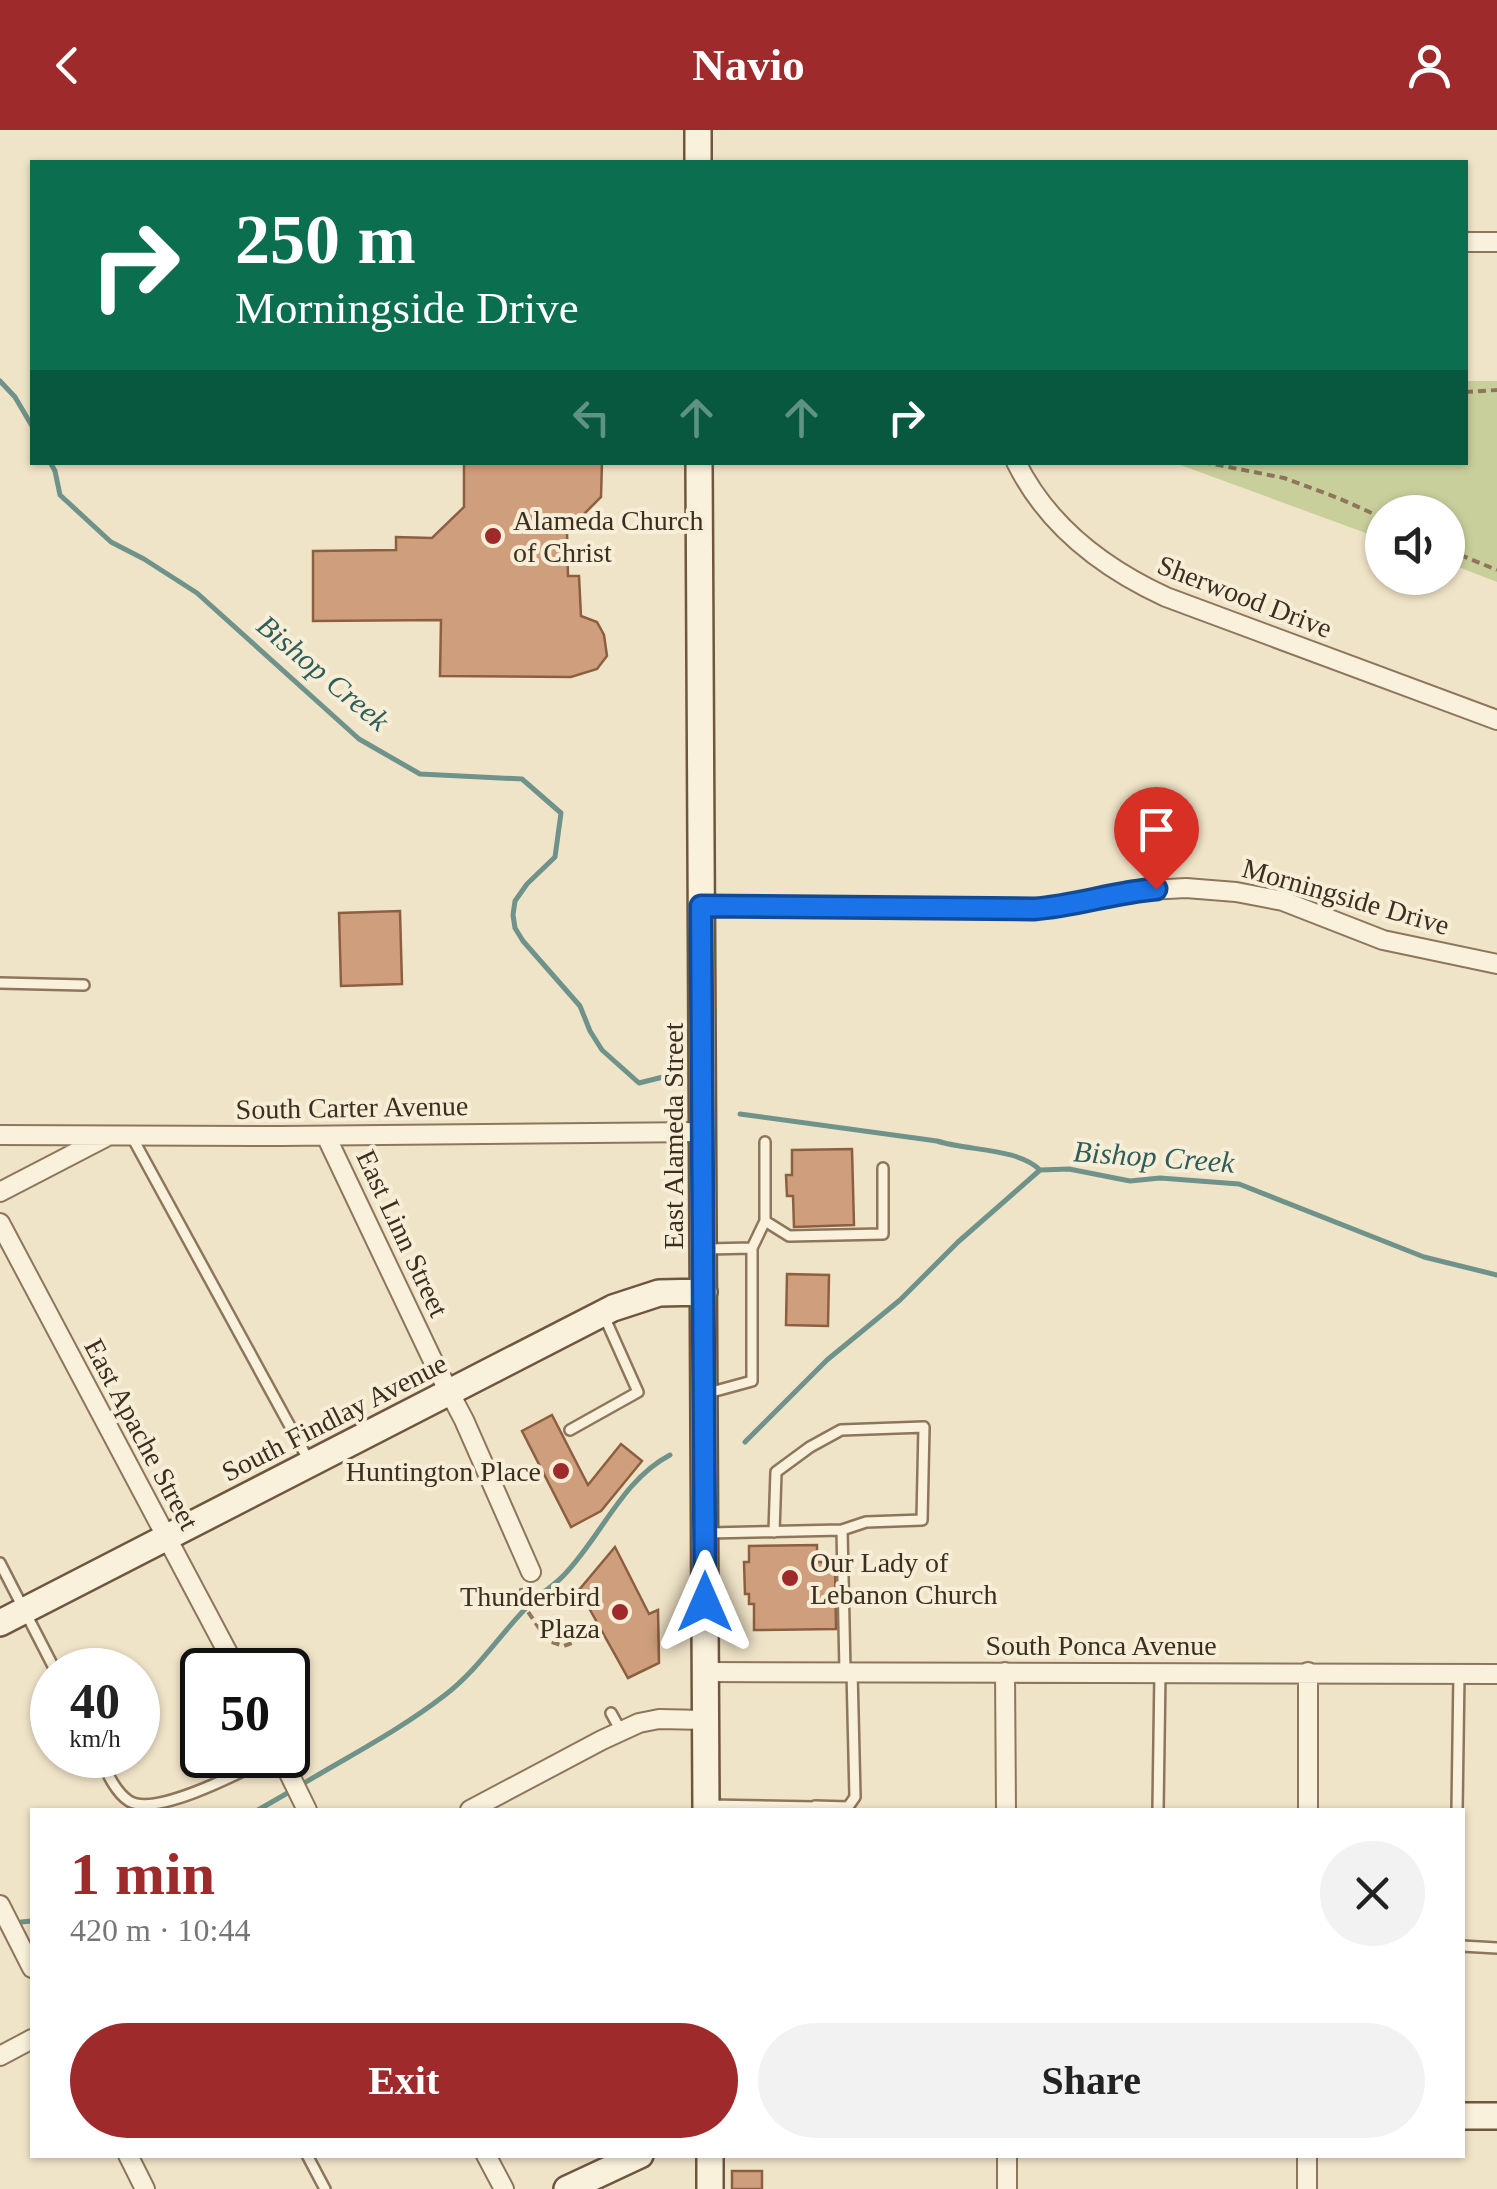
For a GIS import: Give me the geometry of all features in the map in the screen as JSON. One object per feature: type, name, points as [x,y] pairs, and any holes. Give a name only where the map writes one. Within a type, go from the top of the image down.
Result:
[{"type":"main road","points":[[698,130],[698,160]]},
{"type":"main road","name":"East Alameda Street","points":[[699,465],[706,1808]]},
{"type":"main road","name":"South Findlay Avenue","points":[[0,1623],[603,1313],[659,1293],[704,1292]]},
{"type":"main road","points":[[1465,2116],[1497,2116]]},
{"type":"main road","points":[[568,2189],[634,2158]]},
{"type":"main road","points":[[710,2158],[710,2189]]},
{"type":"street","points":[[1468,242],[1497,242]]},
{"type":"street","name":"Sherwood Drive","points":[[1018,465],[1060,525],[1093,555],[1139,584],[1497,720]]},
{"type":"street","name":"Morningside Drive","points":[[701,906],[1034,909],[1130,891],[1215,890],[1284,902],[1383,940],[1497,964]]},
{"type":"street","name":"South Carter Avenue","points":[[0,1135],[704,1132]]},
{"type":"street","points":[[0,1192],[108,1136]]},
{"type":"street","name":"East Linn Street","points":[[326,1136],[464,1420],[531,1572]]},
{"type":"street","name":"East Apache Street","points":[[0,1223],[225,1648]]},
{"type":"street","name":"South Ponca Avenue","points":[[705,1672],[1497,1674]]},
{"type":"street","points":[[1006,1672],[1006,1808]]},
{"type":"street","points":[[1308,1672],[1308,1808]]},
{"type":"street","points":[[479,1808],[621,1731],[649,1720],[704,1720]]},
{"type":"street","points":[[291,1778],[306,1807]]},
{"type":"street","points":[[0,1905],[30,1964]]},
{"type":"street","points":[[0,2056],[30,2040]]},
{"type":"street","points":[[130,2158],[146,2189]]},
{"type":"street","points":[[488,2158],[504,2189]]},
{"type":"street","points":[[1007,2158],[1007,2189]]},
{"type":"street","points":[[1306,2158],[1306,2189]]},
{"type":"lane","points":[[0,983],[84,985]]},
{"type":"lane","points":[[132,1136],[311,1463]]},
{"type":"lane","points":[[705,1394],[752,1382],[752,1248],[765,1222],[766,1142]]},
{"type":"lane","points":[[765,1222],[789,1236],[882,1234],[882,1168]]},
{"type":"lane","points":[[704,1249],[752,1248]]},
{"type":"lane","points":[[570,1430],[638,1392],[603,1313]]},
{"type":"lane","points":[[705,1533],[774,1532],[842,1530],[866,1522],[922,1520],[924,1427],[841,1430],[810,1447],[776,1472],[774,1532]]},
{"type":"lane","points":[[706,1808],[848,1807],[855,1797],[842,1530]]},
{"type":"lane","points":[[0,1564],[44,1648]]},
{"type":"lane","points":[[1158,1808],[1160,1672]]},
{"type":"lane","points":[[1457,1808],[1458,1674]]},
{"type":"lane","points":[[611,1713],[621,1731]]},
{"type":"lane","points":[[112,1778],[129,1801],[150,1805],[163,1804],[225,1778]]},
{"type":"lane","points":[[1465,1946],[1497,1948]]},
{"type":"lane","points":[[308,2158],[324,2189]]},
{"type":"path","points":[[1468,392],[1497,390]]},
{"type":"path","points":[[1217,465],[1284,478],[1365,510]]},
{"type":"path","points":[[1465,557],[1497,570]]},
{"type":"path","points":[[522,1603],[548,1641],[564,1646],[575,1642]]},
{"type":"green space","points":[[1468,381],[1497,381],[1497,582],[1465,570],[1465,495],[1365,495],[1365,533],[1180,465],[1468,465]]},
{"type":"building","points":[[464,465],[602,465],[601,497],[567,531],[568,576],[579,576],[581,616],[597,622],[604,635],[607,656],[597,669],[571,677],[440,676],[441,620],[313,621],[313,551],[396,550],[396,537],[432,538],[464,507]]},
{"type":"building","points":[[400,911],[402,984],[341,986],[339,913]]},
{"type":"building","points":[[852,1149],[854,1225],[794,1227],[793,1196],[787,1196],[786,1175],[792,1175],[792,1150]]},
{"type":"building","points":[[787,1274],[829,1275],[828,1326],[786,1325]]},
{"type":"building","name":"Huntington Place","points":[[552,1415],[588,1485],[621,1444],[642,1461],[601,1511],[571,1527],[522,1431]]},
{"type":"building","name":"Our Lady of Lebanon Church","points":[[817,1545],[817,1562],[835,1562],[836,1629],[754,1630],[754,1604],[749,1604],[749,1594],[745,1594],[744,1562],[749,1562],[749,1546]]},
{"type":"building","name":"Thunderbird Plaza","points":[[615,1547],[649,1614],[658,1610],[659,1663],[628,1678],[579,1590]]},
{"type":"building","points":[[732,2171],[762,2171],[762,2189],[732,2189]]},
{"type":"waterway","name":"Bishop Creek","points":[[0,381],[30,423]]},
{"type":"waterway","name":"Bishop Creek","points":[[52,465],[60,495],[111,542],[197,593],[359,739],[420,774],[522,779],[561,813],[555,857],[515,901],[515,928],[580,1006],[602,1050],[639,1083],[663,1077]]},
{"type":"waterway","name":"Bishop Creek","points":[[740,1114],[992,1151],[1019,1158],[1040,1170],[1069,1169],[1130,1181],[1160,1178],[1239,1184],[1424,1257],[1497,1275]]},
{"type":"waterway","points":[[745,1442],[827,1360],[900,1300],[958,1242],[1040,1170]]},
{"type":"waterway","points":[[301,1785],[410,1720],[457,1685],[529,1605],[564,1575],[638,1479],[670,1455]]},
{"type":"waterway","points":[[261,1808],[291,1791]]},
{"type":"waterway","points":[[21,1922],[30,1921]]},
{"type":"place","name":"Alameda Church of Christ","points":[[493,536]]},
{"type":"place","name":"Huntington Place","points":[[561,1471]]},
{"type":"place","name":"Our Lady of Lebanon Church","points":[[790,1578]]},
{"type":"place","name":"Thunderbird Plaza","points":[[620,1612]]},
{"type":"route","points":[[705,1602],[701,906],[1034,909],[1156,889]]}]
